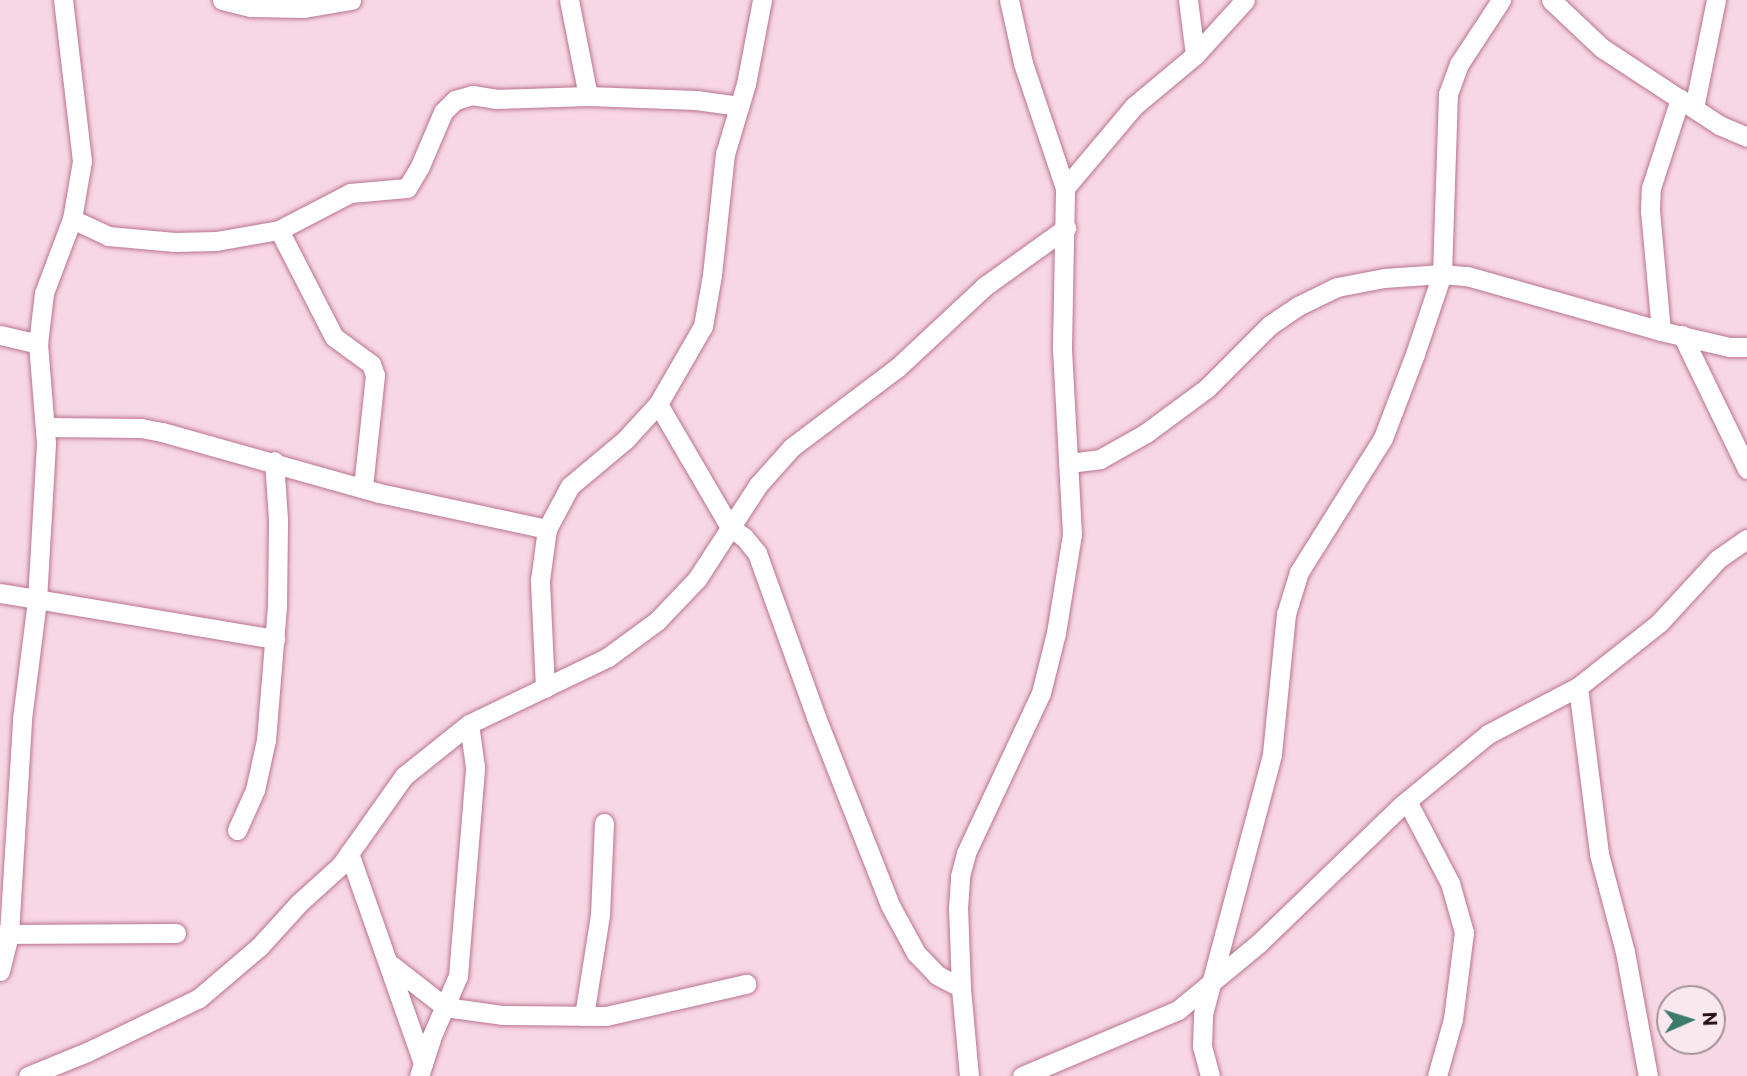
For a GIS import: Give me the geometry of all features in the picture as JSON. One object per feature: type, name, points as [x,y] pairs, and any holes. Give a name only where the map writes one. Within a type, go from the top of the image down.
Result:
[{"type":"street","points":[[0,971],[22,719],[37,600],[46,427],[38,344],[44,293],[72,219],[82,162],[64,0]]},
{"type":"street","points":[[222,0],[251,7],[304,8],[351,0]]},
{"type":"street","points":[[569,0],[588,96]]},
{"type":"street","points":[[545,688],[540,580],[547,528],[570,486],[625,440],[658,404],[702,326],[712,275],[725,154],[740,107],[762,0]]},
{"type":"street","points":[[969,1076],[961,988],[958,908],[960,876],[966,853],[1041,693],[1056,633],[1072,534],[1062,347],[1065,188],[1023,63],[1009,0]]},
{"type":"street","points":[[1188,0],[1195,55]]},
{"type":"street","points":[[1065,188],[1134,106],[1195,55],[1245,0]]},
{"type":"street","points":[[1210,1076],[1202,1046],[1203,1014],[1272,754],[1286,614],[1299,572],[1383,438],[1442,274],[1448,94],[1459,64],[1501,0]]},
{"type":"street","points":[[1550,0],[1602,48],[1719,125],[1747,137]]},
{"type":"street","points":[[1661,331],[1651,225],[1651,188],[1687,104],[1716,0]]},
{"type":"street","points":[[72,219],[108,236],[175,242],[216,241],[279,230],[350,193],[407,188],[420,166],[443,112],[455,100],[472,95],[496,99],[588,96],[695,100],[740,107]]},
{"type":"street","points":[[27,1076],[88,1052],[200,998],[259,947],[349,853],[404,776],[469,723],[608,657],[657,621],[697,579],[758,485],[792,447],[897,368],[985,286],[1066,228]]},
{"type":"street","points":[[279,230],[334,337],[371,364],[374,388],[363,488]]},
{"type":"street","points":[[1069,463],[1100,460],[1146,433],[1207,388],[1270,325],[1298,306],[1337,287],[1384,278],[1442,274],[1502,284],[1661,331],[1729,347],[1747,348]]},
{"type":"street","points":[[0,335],[38,344]]},
{"type":"street","points":[[1682,335],[1747,469]]},
{"type":"street","points":[[658,404],[730,527],[744,537],[757,553],[816,717],[890,905],[916,953],[937,975],[961,988]]},
{"type":"street","points":[[46,427],[141,428],[274,461],[363,488],[547,528]]},
{"type":"street","points":[[237,830],[255,790],[267,740],[275,639],[278,519],[274,461]]},
{"type":"street","points":[[1022,1076],[1178,1010],[1259,943],[1407,801],[1488,734],[1578,687],[1659,623],[1718,559],[1747,539]]},
{"type":"street","points":[[0,593],[275,639]]},
{"type":"street","points":[[1578,687],[1599,854],[1625,952],[1648,1076]]},
{"type":"street","points":[[421,1069],[458,976],[475,767],[469,723]]},
{"type":"street","points":[[1407,801],[1450,884],[1464,932],[1453,1019],[1437,1076]]},
{"type":"street","points":[[584,1016],[600,915],[604,823]]},
{"type":"street","points":[[349,853],[390,964],[421,1069]]},
{"type":"street","points":[[4,934],[176,933]]},
{"type":"street","points":[[390,964],[444,1007],[503,1015],[606,1016],[746,985]]}]
